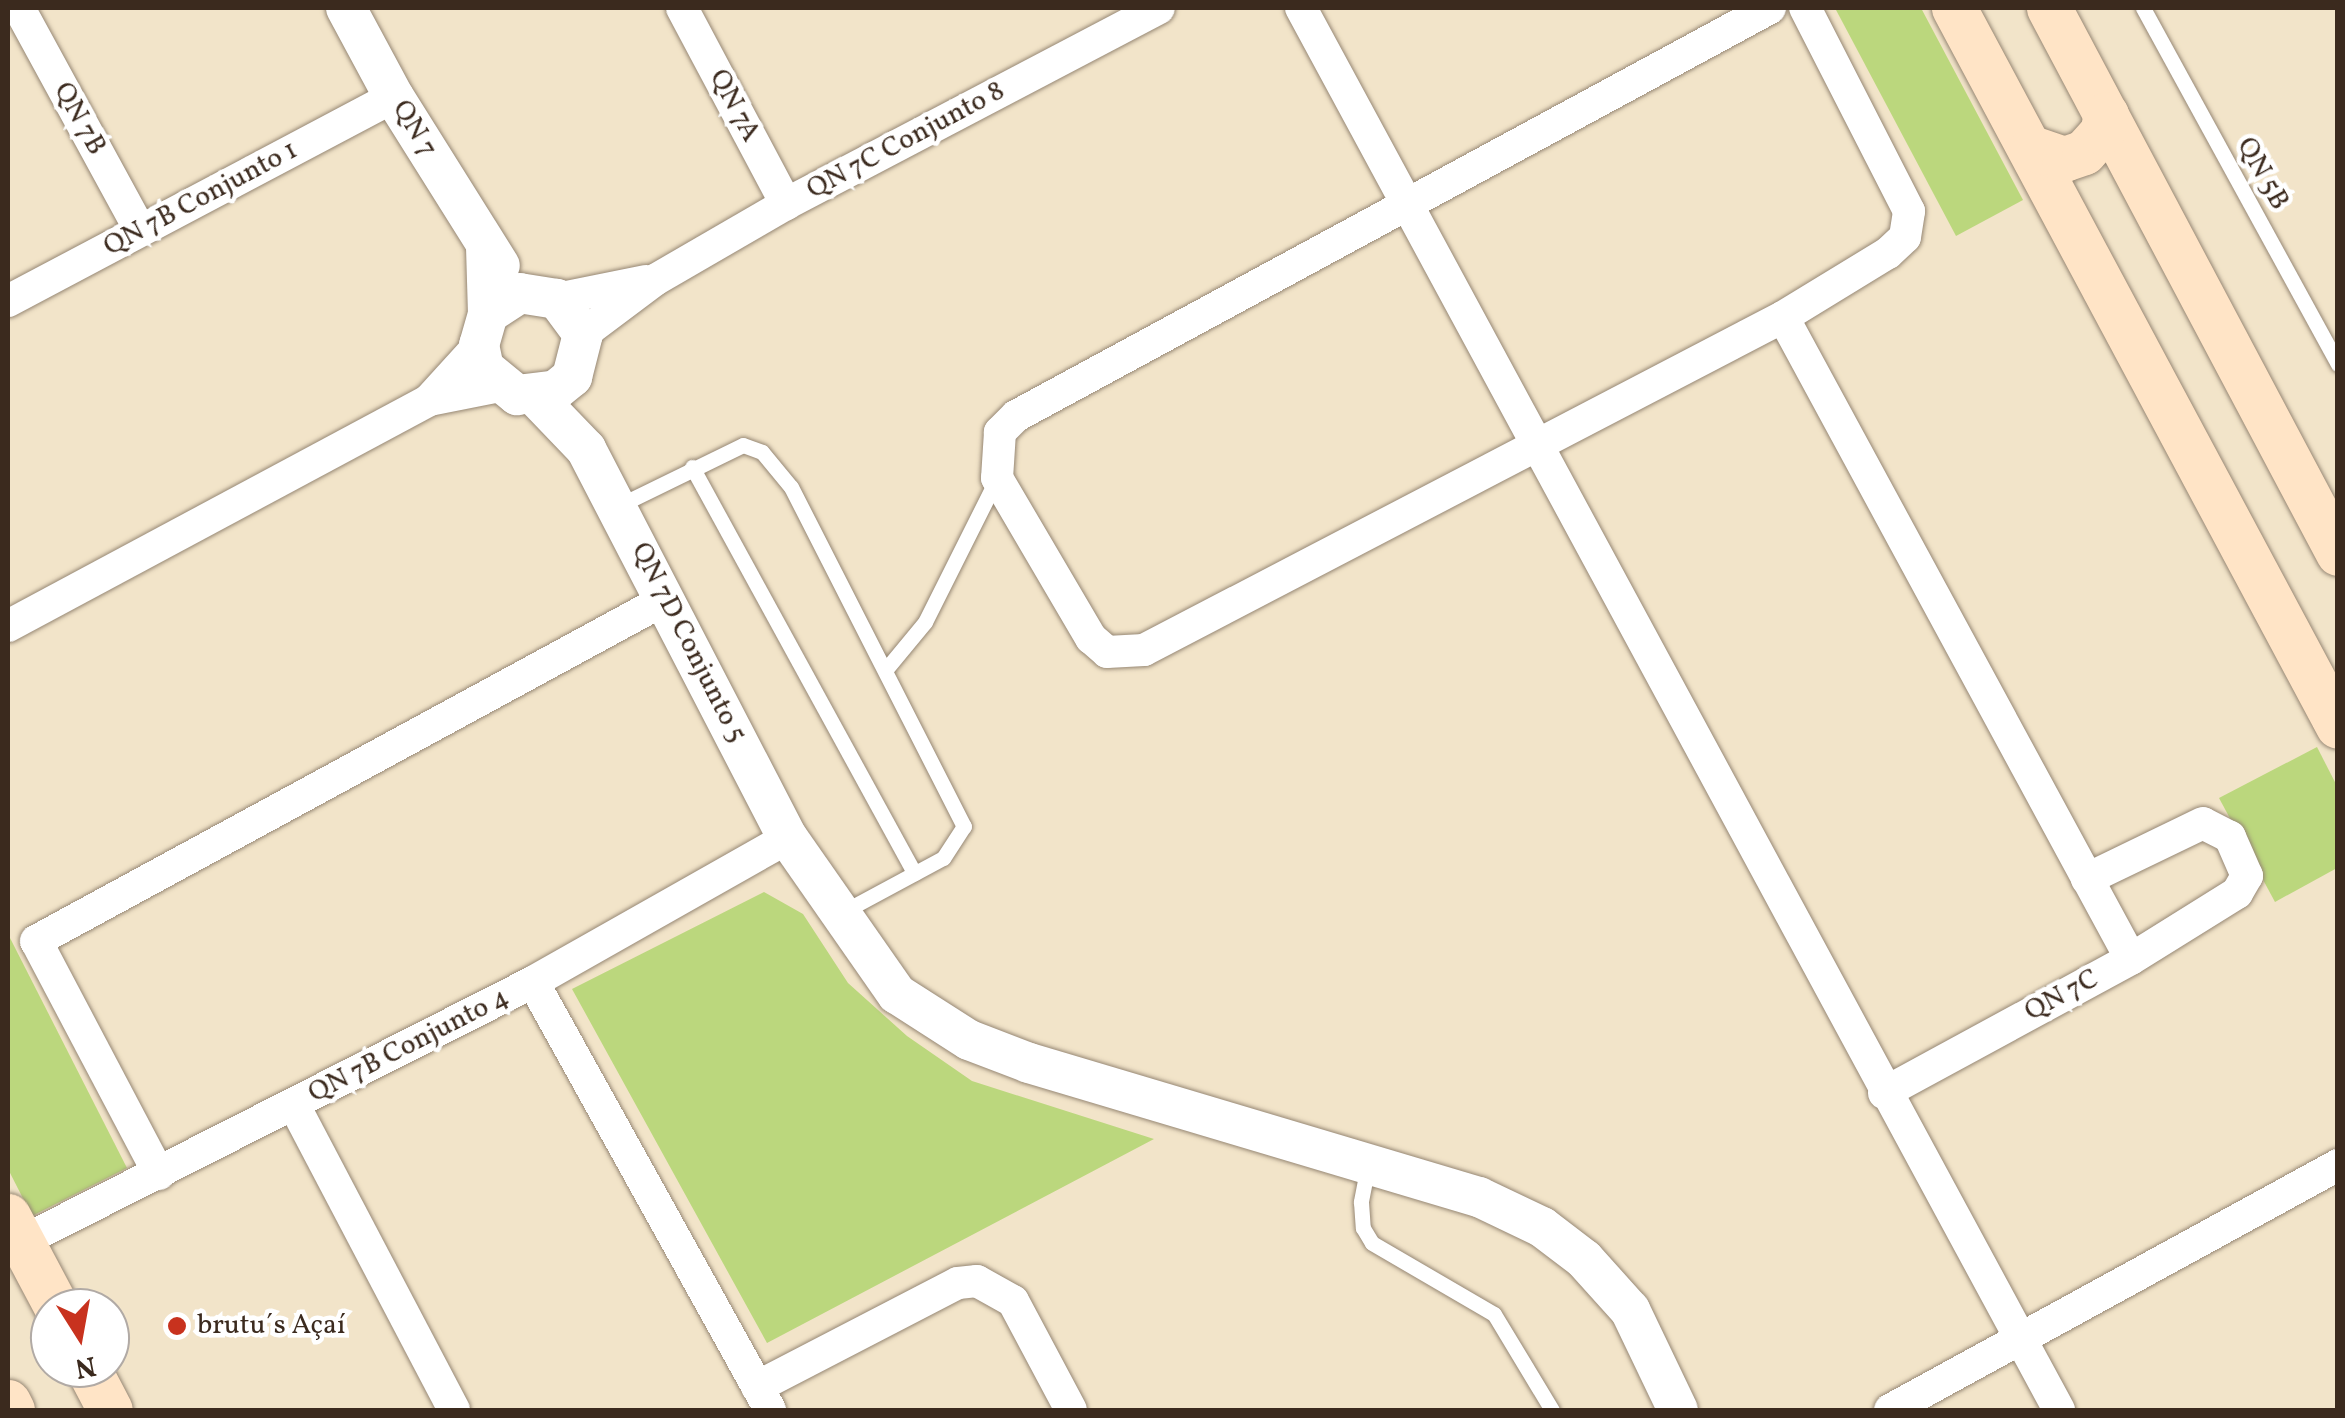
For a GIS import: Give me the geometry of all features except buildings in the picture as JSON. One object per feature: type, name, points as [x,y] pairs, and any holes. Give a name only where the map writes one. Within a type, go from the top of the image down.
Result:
[{"type":"main road","points":[[1954,8],[2338,726]]},
{"type":"main road","points":[[2049,8],[2338,553]]},
{"type":"main road","points":[[2032,148],[2064,159],[2084,152],[2096,143],[2106,114]]},
{"type":"main road","points":[[15,1229],[46,1288]]},
{"type":"main road","points":[[8,1402],[12,1410]]},
{"type":"street","name":"QN 7B","points":[[18,8],[140,230]]},
{"type":"street","name":"QN 7","points":[[346,8],[394,97],[486,247],[511,313]]},
{"type":"street","name":"QN 7A","points":[[682,8],[786,204]]},
{"type":"street","name":"QN 7C Conjunto 8","points":[[583,334],[655,280],[786,204],[1159,8]]},
{"type":"street","points":[[1301,8],[1884,1093],[2059,1410]]},
{"type":"street","points":[[1770,8],[1016,416],[1000,432],[996,478],[1091,638],[1107,652],[1127,655],[1783,317],[1888,253],[1909,225],[1901,187],[1805,8]]},
{"type":"street","name":"QN 7B Conjunto 1","points":[[8,300],[394,97]]},
{"type":"street","name":"QN 7C Conjunto 8","points":[[511,313],[655,280]]},
{"type":"street","points":[[8,626],[430,400],[511,313],[583,334],[572,377],[518,391],[430,400]]},
{"type":"street","name":"QN 7D Conjunto 5","points":[[511,313],[484,368],[518,391],[586,449]]},
{"type":"street","points":[[1783,317],[2131,959]]},
{"type":"street","name":"QN 7D Conjunto 5","points":[[572,377],[586,449],[788,838],[838,915],[897,994],[968,1040],[1478,1197],[1542,1227],[1584,1259],[1630,1310],[1664,1373]]},
{"type":"street","points":[[159,1174],[36,941],[666,599]]},
{"type":"street","name":"QN 7C","points":[[1884,1093],[2131,959],[2237,894],[2247,876],[2245,862],[2230,837],[2203,822],[2087,879]]},
{"type":"street","name":"QN 7B Conjunto 4","points":[[15,1229],[159,1174],[533,982],[788,838]]},
{"type":"street","points":[[533,982],[764,1399],[958,1283],[992,1285],[1013,1301],[1071,1410]]},
{"type":"street","points":[[294,1105],[454,1410]]},
{"type":"street","points":[[1890,1410],[2018,1336],[2338,1165]]},
{"type":"street","points":[[1664,1373],[1678,1410]]},
{"type":"street","points":[[1664,1373],[1703,1410]]},
{"type":"lane","name":"QN 5B","points":[[2143,8],[2338,364]]},
{"type":"lane","points":[[618,506],[692,467],[744,446],[777,465],[886,668],[964,826],[943,858],[838,915]]},
{"type":"lane","points":[[692,467],[914,873]]},
{"type":"lane","points":[[886,668],[925,622],[996,478]]},
{"type":"lane","points":[[1368,1164],[1361,1202],[1362,1228],[1372,1243],[1494,1314],[1552,1410]]},
{"type":"green space","points":[[1835,8],[1921,8],[2023,200],[1956,236]]},
{"type":"green space","points":[[2317,747],[2337,786],[2337,868],[2275,902],[2219,798]]},
{"type":"green space","points":[[764,892],[803,914],[848,983],[907,1036],[972,1081],[1154,1139],[767,1343],[572,989]]},
{"type":"green space","points":[[9,936],[127,1168],[32,1216],[8,1169]]},
{"type":"place","name":"brutu´s Açaí","points":[[177,1326]]}]
